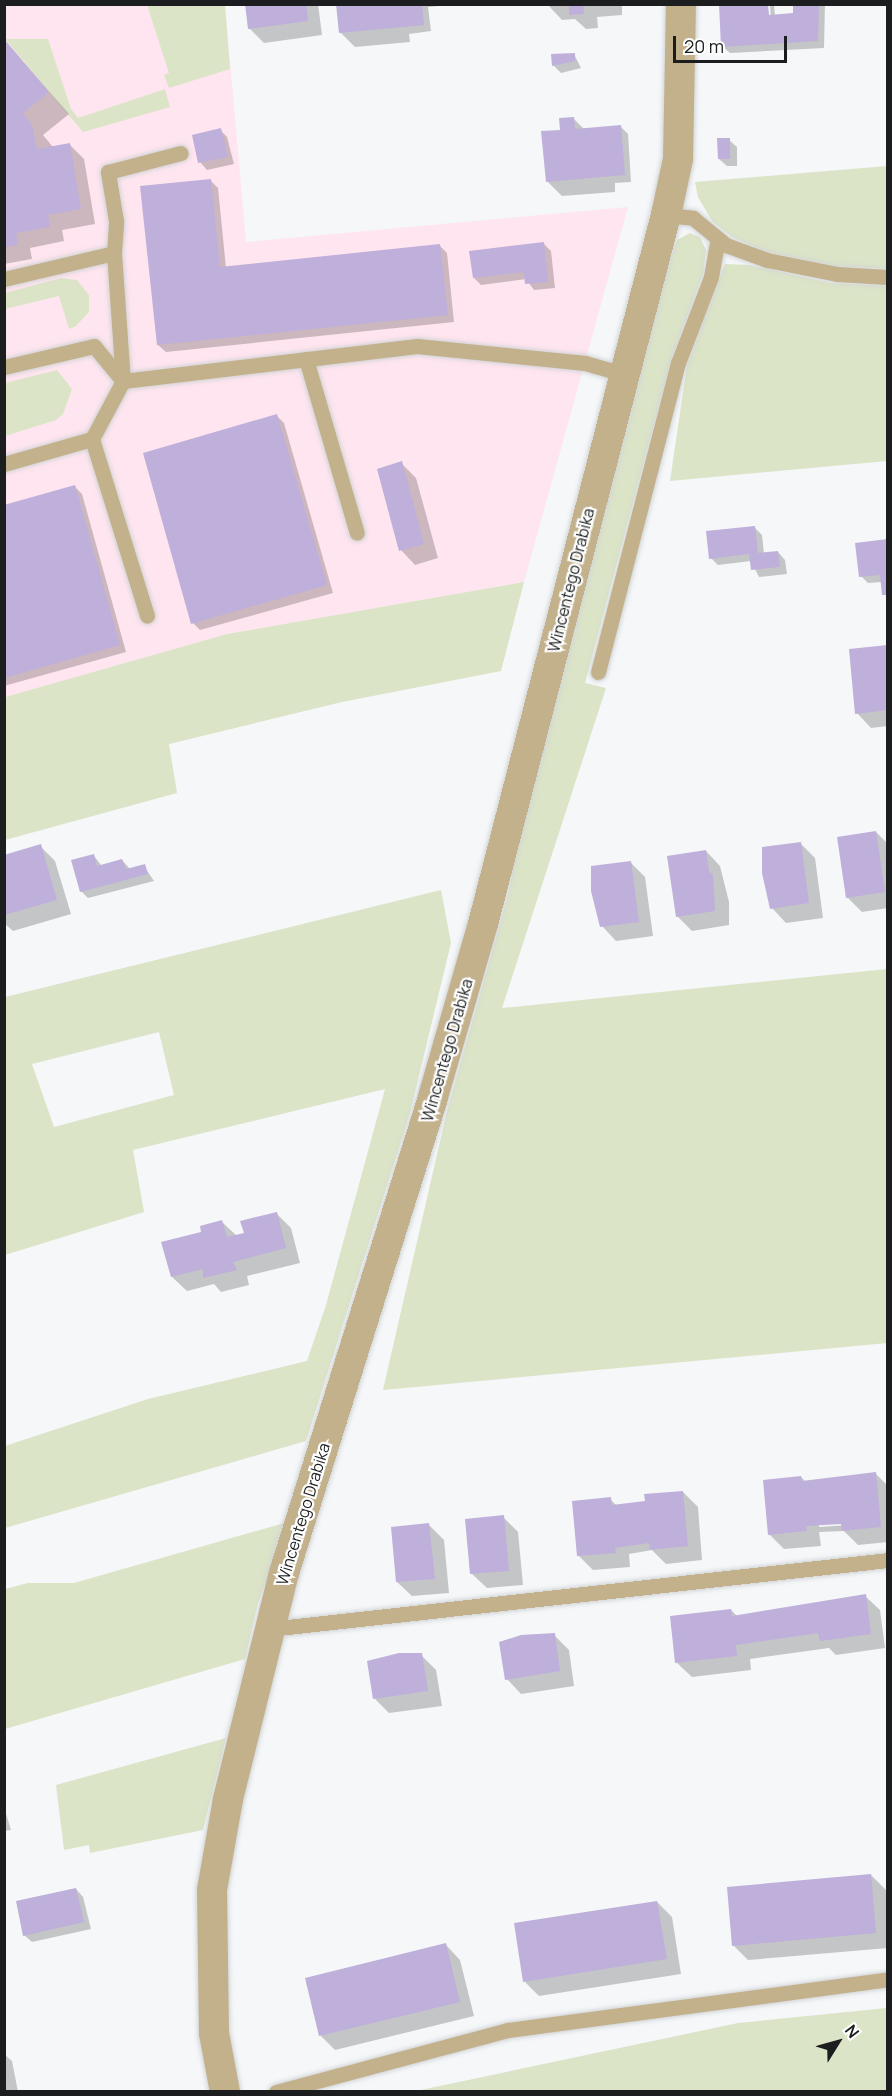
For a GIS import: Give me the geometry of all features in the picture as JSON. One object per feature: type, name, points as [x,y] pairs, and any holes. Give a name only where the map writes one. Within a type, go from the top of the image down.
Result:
[{"type":"street","name":"Wincentego Drabika","points":[[225,2091],[214,2033],[212,1890],[228,1799],[270,1629],[483,924],[623,374],[666,215],[678,159],[681,4]]},
{"type":"lane","points":[[147,616],[92,439],[123,381],[114,253],[116,221],[108,172],[181,153]]},
{"type":"lane","points":[[666,215],[693,218],[718,239],[767,260],[837,274],[888,277]]},
{"type":"lane","points":[[598,672],[678,363],[711,277],[718,239]]},
{"type":"lane","points":[[4,279],[114,253]]},
{"type":"lane","points":[[4,367],[94,346],[123,381]]},
{"type":"lane","points":[[123,381],[417,346],[585,363],[623,374]]},
{"type":"lane","points":[[306,359],[357,533]]},
{"type":"lane","points":[[4,464],[92,439]]},
{"type":"lane","points":[[270,1629],[888,1560]]},
{"type":"lane","points":[[276,2091],[508,2030],[888,1979]]},
{"type":"shaded area","points":[[5,5],[225,5],[246,242],[628,207],[524,582],[227,634],[5,697]]},
{"type":"green space","points":[[147,5],[225,5],[230,69],[169,88],[164,75],[169,73]]},
{"type":"green space","points":[[5,39],[48,39],[71,109],[78,118],[165,89],[170,107],[83,132]]},
{"type":"green space","points":[[887,166],[887,269],[837,266],[767,252],[732,237],[712,221],[698,197],[695,182]]},
{"type":"green space","points":[[690,233],[700,237],[706,250],[703,274],[671,360],[585,683],[606,688],[502,1008],[887,969],[887,1343],[383,1390],[447,1111],[508,895],[526,802],[663,283],[677,240]]},
{"type":"green space","points":[[725,264],[749,265],[831,283],[887,286],[887,461],[670,481],[687,365]]},
{"type":"green space","points":[[61,278],[77,280],[89,295],[89,312],[76,326],[69,329],[59,296],[5,309],[5,293]]},
{"type":"green space","points":[[57,370],[72,389],[63,414],[56,420],[5,436],[5,383]]},
{"type":"green space","points":[[524,582],[501,671],[342,702],[169,744],[177,793],[5,840],[5,697],[227,634]]},
{"type":"green space","points":[[441,890],[451,943],[410,1113],[306,1441],[5,1528],[5,1446],[148,1399],[307,1361],[326,1305],[385,1089],[133,1150],[144,1212],[5,1255],[5,997]],"holes":[[[159,1032],[174,1095],[54,1127],[32,1064]]]},
{"type":"green space","points":[[288,1522],[258,1603],[245,1659],[5,1729],[5,1589],[28,1583],[74,1583]]},
{"type":"green space","points":[[226,1738],[203,1830],[90,1853],[89,1845],[64,1850],[56,1785]]},
{"type":"green space","points":[[887,2008],[887,2091],[416,2091],[738,2023]]},
{"type":"building","points":[[245,4],[306,4],[308,21],[248,29]]},
{"type":"building","points":[[336,4],[422,4],[424,25],[339,33]]},
{"type":"building","points":[[569,4],[583,4],[584,14],[569,15]]},
{"type":"building","points":[[719,4],[768,4],[769,15],[793,13],[793,4],[819,4],[818,41],[721,47]]},
{"type":"building","points":[[4,39],[49,92],[23,113],[32,125],[37,149],[70,143],[81,209],[48,215],[50,227],[16,233],[18,245],[4,247]]},
{"type":"building","points":[[575,53],[575,61],[552,66],[551,54]]},
{"type":"building","points":[[574,117],[575,129],[621,125],[625,175],[546,182],[541,131],[560,130],[559,118]]},
{"type":"building","points":[[221,128],[228,157],[198,163],[192,135]]},
{"type":"building","points":[[717,138],[730,138],[730,159],[718,159]]},
{"type":"building","points":[[211,179],[220,267],[440,244],[448,315],[157,345],[140,186]]},
{"type":"building","points":[[544,242],[548,282],[525,284],[524,272],[473,278],[469,251]]},
{"type":"building","points":[[277,414],[327,585],[191,624],[143,453]]},
{"type":"building","points":[[402,461],[424,544],[399,551],[377,469]]},
{"type":"building","points":[[75,485],[120,645],[4,678],[4,505]]},
{"type":"building","points":[[755,526],[758,553],[778,551],[780,567],[751,570],[749,554],[709,559],[706,531]]},
{"type":"building","points":[[888,539],[888,595],[882,595],[880,575],[859,577],[855,543]]},
{"type":"building","points":[[888,645],[888,710],[855,714],[849,649]]},
{"type":"building","points":[[876,831],[885,892],[846,898],[837,837]]},
{"type":"building","points":[[801,842],[809,903],[770,909],[762,873],[762,847]]},
{"type":"building","points":[[41,844],[57,900],[4,915],[4,855]]},
{"type":"building","points":[[706,850],[709,872],[713,874],[715,911],[676,917],[667,856]]},
{"type":"building","points":[[94,854],[97,866],[122,859],[126,869],[145,864],[148,874],[80,892],[71,860]]},
{"type":"building","points":[[631,861],[639,922],[600,927],[591,891],[591,866]]},
{"type":"building","points":[[277,1212],[286,1248],[233,1262],[237,1270],[203,1278],[203,1269],[171,1277],[161,1242],[201,1232],[200,1226],[222,1220],[227,1237],[244,1233],[240,1221]]},
{"type":"building","points":[[876,1472],[881,1527],[842,1531],[841,1524],[806,1526],[807,1531],[768,1535],[763,1480],[801,1476],[802,1481]]},
{"type":"building","points":[[683,1491],[688,1546],[650,1550],[649,1543],[615,1548],[616,1553],[577,1556],[572,1501],[611,1497],[612,1505],[645,1501],[644,1494]]},
{"type":"building","points":[[504,1515],[509,1571],[470,1574],[465,1519]]},
{"type":"building","points":[[429,1523],[435,1579],[396,1582],[391,1527]]},
{"type":"building","points":[[866,1594],[871,1634],[820,1641],[818,1633],[736,1645],[737,1656],[675,1663],[670,1616],[731,1609],[732,1616]]},
{"type":"building","points":[[555,1633],[560,1671],[505,1680],[499,1642],[521,1635]]},
{"type":"building","points":[[399,1653],[422,1653],[428,1691],[373,1699],[367,1661]]},
{"type":"building","points":[[871,1874],[876,1933],[732,1946],[727,1887]]},
{"type":"building","points":[[76,1888],[84,1922],[23,1936],[16,1901]]},
{"type":"building","points":[[657,1901],[667,1959],[523,1982],[514,1923]]},
{"type":"building","points":[[446,1943],[460,2002],[319,2036],[305,1978]]}]
